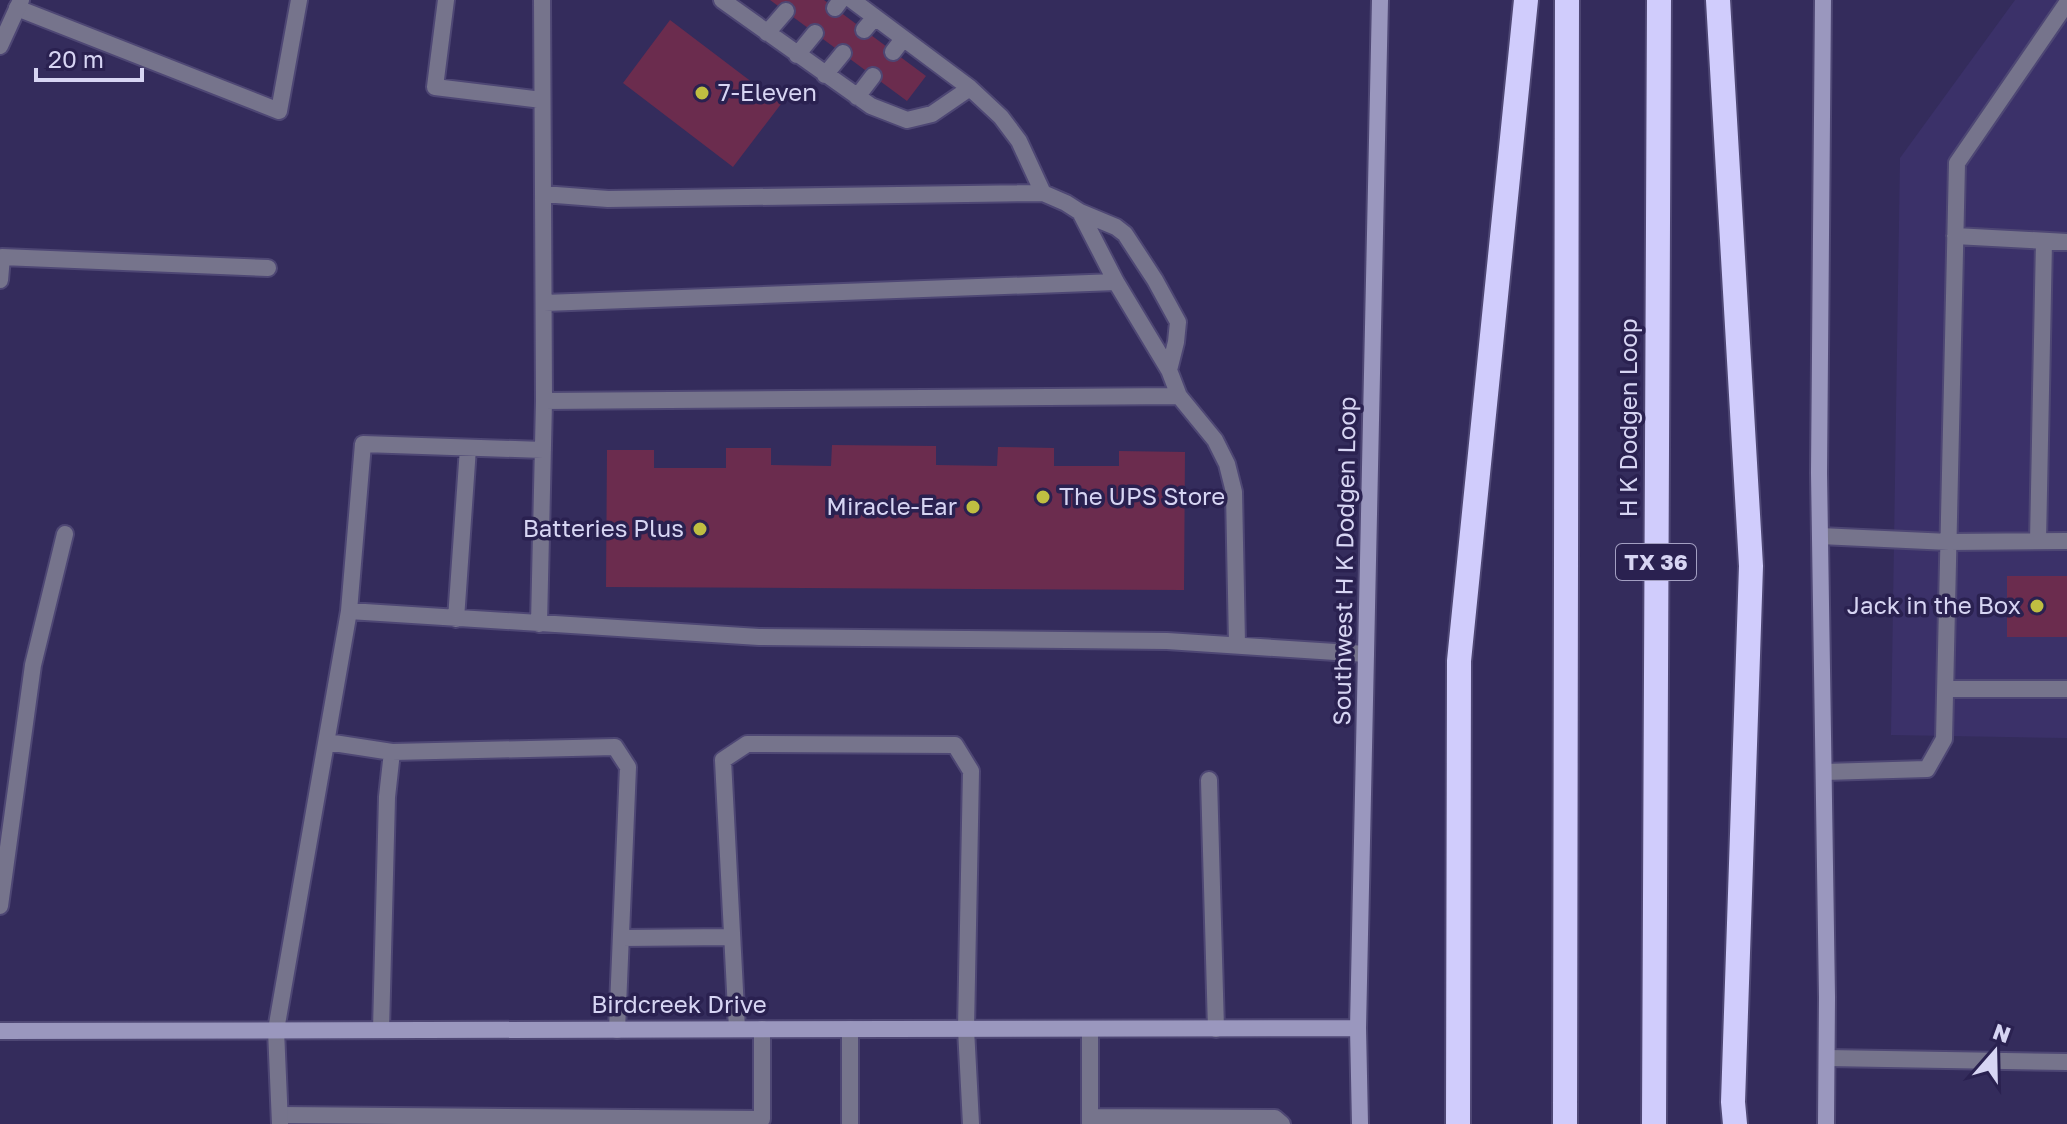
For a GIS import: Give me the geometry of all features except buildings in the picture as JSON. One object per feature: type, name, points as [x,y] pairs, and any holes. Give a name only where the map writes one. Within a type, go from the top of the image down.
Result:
[{"type":"highway","points":[[1458,1124],[1459,661],[1526,0]]},
{"type":"highway","points":[[1565,1124],[1567,0]]},
{"type":"highway","name":"H K Dodgen Loop","points":[[1654,1124],[1659,0]]},
{"type":"highway","points":[[1718,0],[1751,566],[1733,1102],[1735,1124]]},
{"type":"main road","name":"Southwest H K Dodgen Loop","points":[[1360,1124],[1358,1028],[1380,0]]},
{"type":"main road","points":[[1813,0],[1822,29]]},
{"type":"main road","points":[[1823,0],[1820,536],[1826,1124]]},
{"type":"main road","points":[[1822,29],[1835,0]]},
{"type":"main road","name":"Birdcreek Drive","points":[[0,1031],[1358,1028]]},
{"type":"street","points":[[0,46],[13,7],[279,111],[299,0]]},
{"type":"street","points":[[446,0],[435,87],[542,100]]},
{"type":"street","points":[[539,624],[544,401],[542,0]]},
{"type":"street","points":[[722,0],[743,6],[767,33],[857,97],[907,120],[932,114],[970,88]]},
{"type":"street","points":[[852,0],[870,24],[898,45],[970,88],[1001,117],[1019,141],[1043,193]]},
{"type":"street","points":[[1824,772],[1927,769],[1944,739],[1957,163],[2067,3]]},
{"type":"street","points":[[767,33],[786,11]]},
{"type":"street","points":[[797,55],[815,33]]},
{"type":"street","points":[[825,75],[843,53]]},
{"type":"street","points":[[857,97],[873,76]]},
{"type":"street","points":[[543,194],[608,199],[1043,193],[1125,234],[1178,322],[1169,370]]},
{"type":"street","points":[[1080,212],[1116,282],[1169,370],[1179,396],[1215,440],[1227,464],[1234,492],[1237,644]]},
{"type":"street","points":[[1955,236],[2067,242]]},
{"type":"street","points":[[2038,541],[2044,241]]},
{"type":"street","points":[[0,280],[2,257],[268,268]]},
{"type":"street","points":[[544,303],[1116,282]]},
{"type":"street","points":[[544,401],[1179,396]]},
{"type":"street","points":[[543,450],[363,444],[349,611],[276,1030],[280,1120],[762,1122],[762,1029]]},
{"type":"street","points":[[456,619],[468,448]]},
{"type":"street","points":[[0,906],[33,665],[65,534]]},
{"type":"street","points":[[1820,536],[1949,542],[2067,541]]},
{"type":"street","points":[[349,611],[759,637],[1167,641],[1366,654]]},
{"type":"street","points":[[1945,689],[2067,689]]},
{"type":"street","points":[[327,742],[392,752],[615,747],[628,767],[617,1030]]},
{"type":"street","points":[[737,1029],[723,760],[747,744],[955,745],[971,771],[966,1029],[971,1124]]},
{"type":"street","points":[[381,1030],[387,797],[392,752]]},
{"type":"street","points":[[1209,780],[1216,1029]]},
{"type":"street","points":[[621,938],[732,937]]},
{"type":"street","points":[[850,1029],[850,1124]]},
{"type":"street","points":[[1090,1029],[1090,1120],[1275,1118],[1282,1124]]},
{"type":"street","points":[[1827,1058],[2067,1062]]},
{"type":"shaded area","points":[[2015,0],[2067,0],[2067,738],[1891,735],[1900,158]]},
{"type":"place","name":"7-Eleven","points":[[702,93]]},
{"type":"place","name":"The UPS Store","points":[[1043,497]]},
{"type":"place","name":"Miracle-Ear","points":[[973,507]]},
{"type":"place","name":"Batteries Plus","points":[[700,529]]},
{"type":"place","name":"Jack in the Box","points":[[2037,606]]}]
